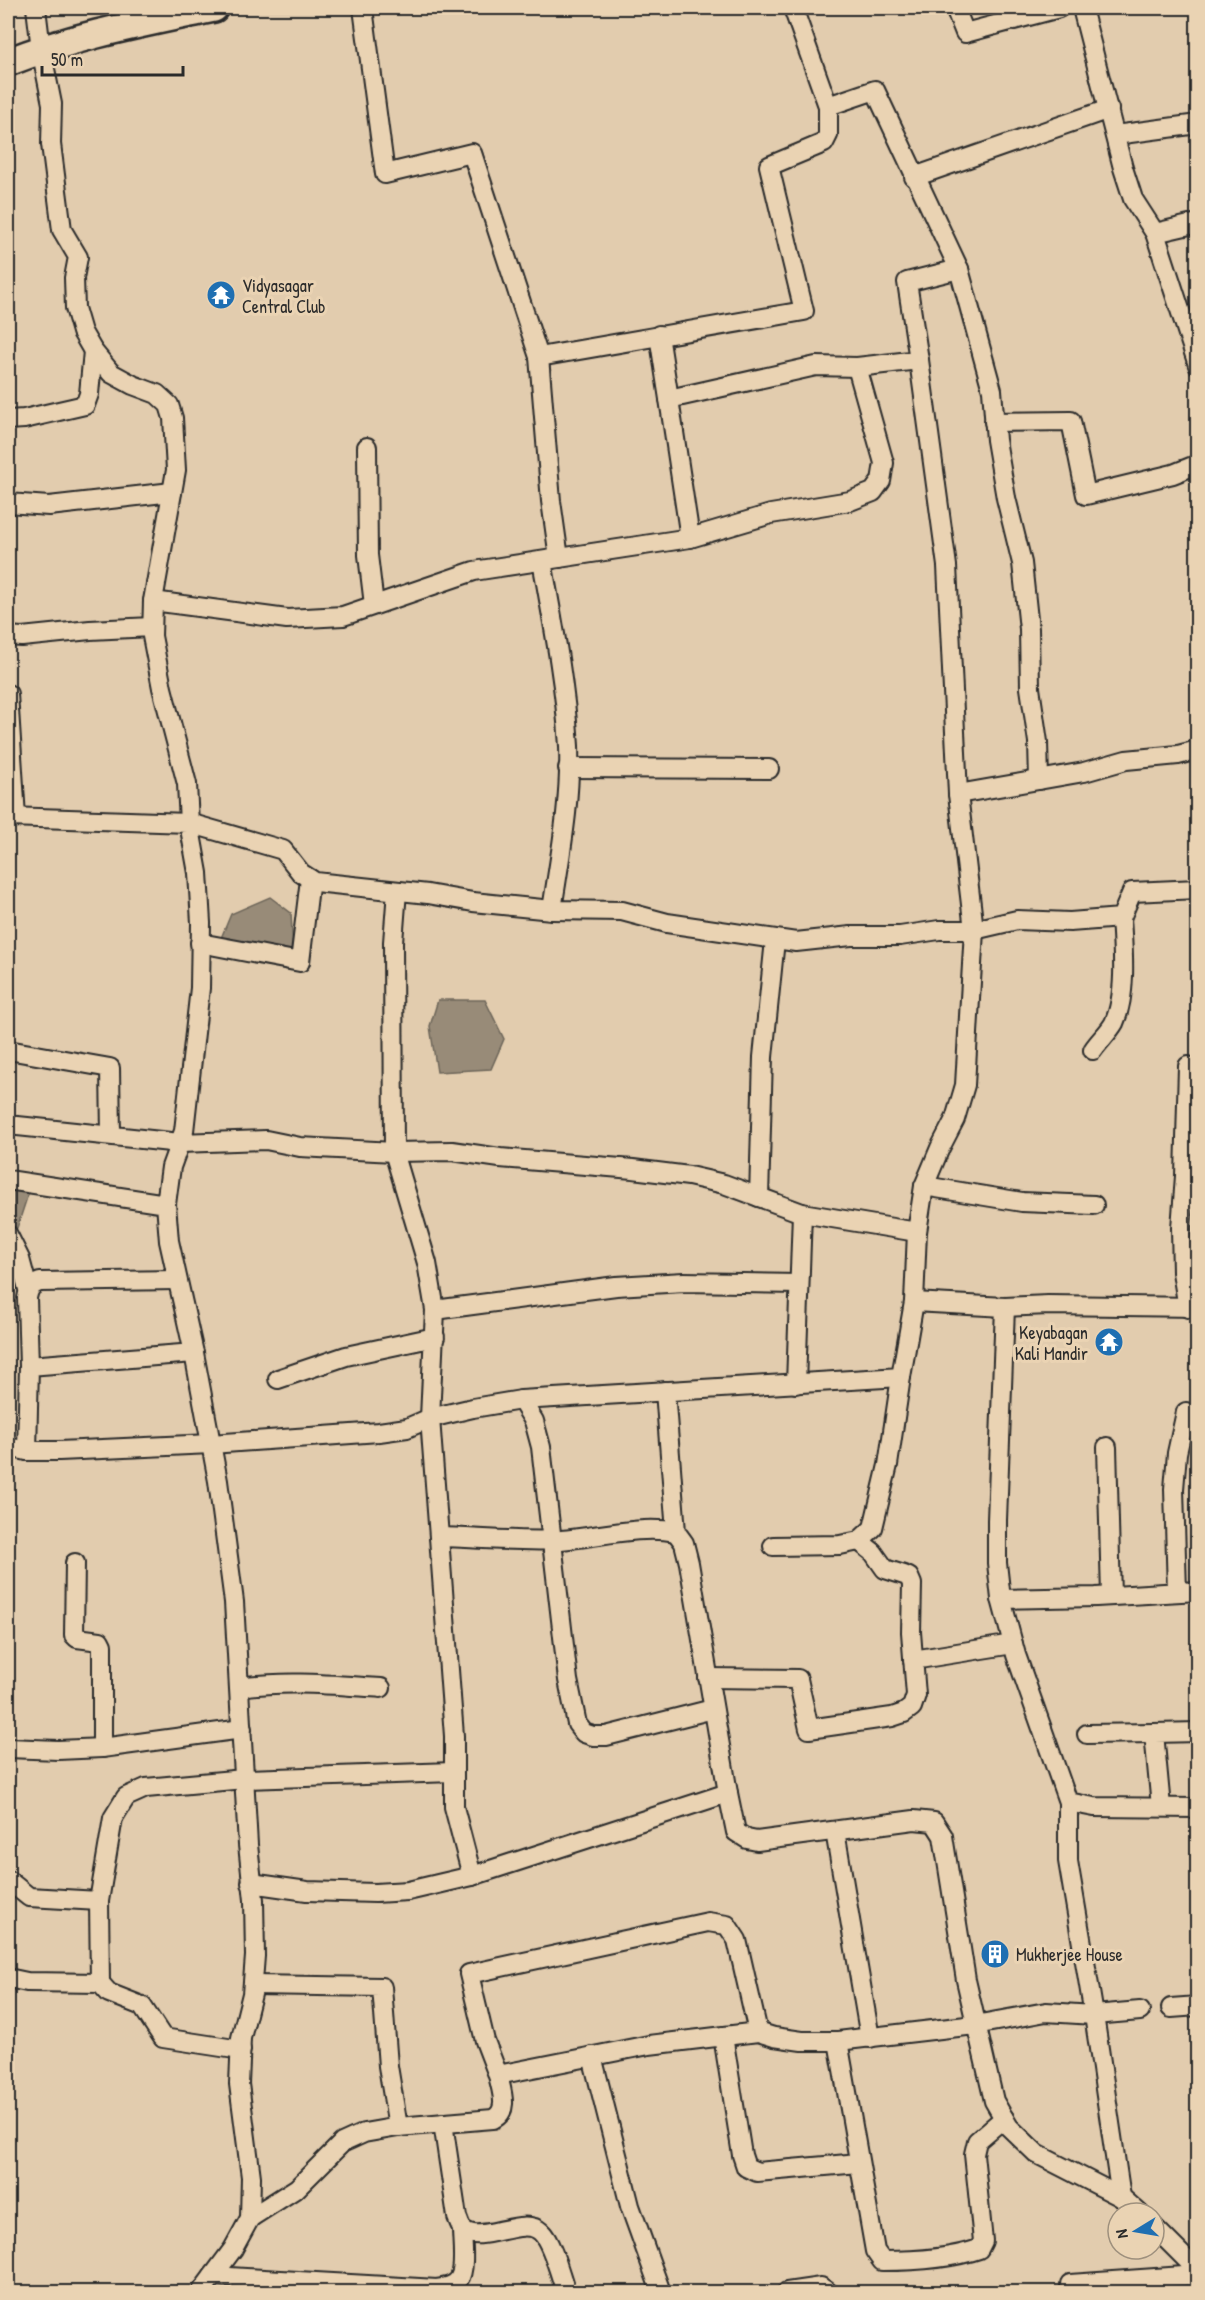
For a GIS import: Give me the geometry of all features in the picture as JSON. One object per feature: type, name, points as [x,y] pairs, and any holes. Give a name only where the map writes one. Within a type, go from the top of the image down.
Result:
[{"type":"main road","points":[[8,43],[39,29],[130,8]]},
{"type":"main road","points":[[8,62],[39,29],[127,26],[214,8]]},
{"type":"street","points":[[363,8],[385,174],[472,153],[539,357],[551,501],[551,559],[569,748],[566,817],[552,910]]},
{"type":"street","points":[[539,357],[804,311],[769,166],[824,143],[828,135],[828,106],[793,8]]},
{"type":"street","points":[[955,8],[965,33],[1059,8]]},
{"type":"street","points":[[1082,8],[1133,199],[1155,233],[1197,363]]},
{"type":"street","points":[[39,29],[52,104],[51,144],[62,230],[78,257],[74,278],[75,308],[82,332],[93,351],[111,373],[157,394],[169,405],[173,418],[176,470],[153,601],[152,636],[162,688],[187,784],[189,823],[198,873],[200,988],[184,1131],[171,1167],[166,1204],[169,1241],[211,1444],[234,1602],[255,1956],[253,1985],[241,2038],[239,2084],[251,2177],[250,2218],[233,2249],[201,2292]]},
{"type":"street","points":[[828,106],[875,90],[958,269],[992,390],[994,422],[1006,498],[1022,563],[1029,629],[1030,688],[1038,742],[1039,780]]},
{"type":"street","points":[[914,177],[1109,109]]},
{"type":"street","points":[[1115,135],[1197,124]]},
{"type":"street","points":[[1155,233],[1197,224]]},
{"type":"street","points":[[773,1546],[840,1545],[859,1541],[873,1528],[888,1465],[914,1302],[917,1232],[924,1186],[955,1119],[965,1085],[974,930],[958,794],[947,566],[907,282],[958,269]]},
{"type":"street","points":[[659,336],[690,538]]},
{"type":"street","points":[[8,420],[85,405],[89,394],[93,351]]},
{"type":"street","points":[[669,399],[816,366],[857,367],[919,360]]},
{"type":"street","points":[[153,601],[287,619],[343,616],[474,571],[690,538],[771,514],[850,501],[873,492],[882,481],[884,463],[857,367]]},
{"type":"street","points":[[994,422],[1071,420],[1086,495],[1173,474],[1197,464]]},
{"type":"street","points":[[367,447],[368,555],[374,605]]},
{"type":"street","points":[[8,503],[49,506],[172,492]]},
{"type":"street","points":[[8,636],[22,637],[152,627]]},
{"type":"street","points":[[8,694],[12,817],[189,823],[284,850],[301,873],[315,882],[552,910],[622,911],[667,923],[796,942],[851,936],[900,936],[939,930],[974,930],[1017,920],[1070,922],[1121,918]]},
{"type":"street","points":[[958,794],[1084,772],[1126,760],[1178,755],[1197,750]]},
{"type":"street","points":[[568,768],[769,769]]},
{"type":"street","points":[[200,943],[300,962],[310,879]]},
{"type":"street","points":[[1093,1050],[1113,1024],[1121,993],[1123,949],[1121,918],[1132,892],[1197,889]]},
{"type":"street","points":[[397,891],[393,942],[394,1152],[427,1263],[435,1310],[430,1418],[454,1736],[454,1807],[472,1876]]},
{"type":"street","points":[[759,1197],[764,1056],[775,940]]},
{"type":"street","points":[[8,1050],[110,1068],[111,1135]]},
{"type":"street","points":[[914,1302],[1005,1307],[1048,1305],[1193,1307],[1182,1272],[1181,1228],[1188,1066]]},
{"type":"street","points":[[8,1125],[180,1143],[266,1140],[300,1147],[394,1152],[452,1151],[500,1158],[633,1169],[724,1184],[802,1213],[917,1232]]},
{"type":"street","points":[[8,1180],[166,1204]]},
{"type":"street","points":[[924,1186],[1022,1202],[1094,1205]]},
{"type":"street","points":[[796,1384],[802,1213]]},
{"type":"street","points":[[8,1235],[20,1259],[28,1289],[27,1451]]},
{"type":"street","points":[[28,1289],[40,1282],[177,1280]]},
{"type":"street","points":[[435,1310],[616,1286],[694,1282],[799,1284]]},
{"type":"street","points":[[1005,1307],[997,1520],[997,1563],[1001,1599],[1013,1644],[1068,1802],[1068,1861],[1094,2015],[1120,2197]]},
{"type":"street","points":[[278,1379],[346,1356],[435,1337]]},
{"type":"street","points":[[28,1366],[194,1353]]},
{"type":"street","points":[[8,1447],[27,1451],[211,1444],[379,1432],[407,1428],[430,1418],[473,1408],[521,1400],[901,1377]]},
{"type":"street","points":[[665,1391],[676,1532],[684,1543],[689,1563],[736,1832],[747,1839],[757,1841],[914,1820],[934,1822],[943,1836],[975,2025],[994,2101],[1009,2127],[1037,2154],[1124,2201]]},
{"type":"street","points":[[521,1400],[534,1421],[541,1447],[568,1680],[577,1724],[584,1733],[593,1737],[606,1736],[713,1709]]},
{"type":"street","points":[[1177,1592],[1173,1489],[1177,1453],[1186,1412]]},
{"type":"street","points":[[1107,1447],[1111,1596]]},
{"type":"street","points":[[439,1537],[551,1540],[594,1538],[655,1528],[676,1532]]},
{"type":"street","points":[[708,1678],[798,1679],[809,1729],[892,1717],[912,1707],[916,1695],[912,1660],[912,1584],[909,1577],[885,1569],[873,1552],[859,1541]]},
{"type":"street","points":[[75,1563],[74,1635],[77,1638],[100,1641],[102,1645],[102,1748]]},
{"type":"street","points":[[1001,1599],[1197,1591]]},
{"type":"street","points":[[912,1660],[1013,1644]]},
{"type":"street","points":[[240,1687],[262,1683],[304,1683],[381,1688]]},
{"type":"street","points":[[8,1748],[58,1750],[102,1748],[242,1729]]},
{"type":"street","points":[[1087,1734],[1197,1732]]},
{"type":"street","points":[[1154,1733],[1161,1808]]},
{"type":"street","points":[[241,2050],[163,2038],[142,2006],[109,1993],[100,1983],[99,1901],[113,1818],[126,1797],[146,1788],[244,1779],[453,1772]]},
{"type":"street","points":[[252,1883],[307,1891],[375,1893],[408,1891],[472,1876],[728,1793]]},
{"type":"street","points":[[1068,1802],[1095,1807],[1197,1808]]},
{"type":"street","points":[[835,1831],[870,2038]]},
{"type":"street","points":[[8,1880],[29,1897],[99,1901]]},
{"type":"street","points":[[250,2218],[297,2188],[342,2143],[364,2133],[398,2127],[493,2119],[500,2116],[504,2107],[498,2075],[484,2042],[469,1974],[708,1922],[727,1925],[738,1940],[758,2032]]},
{"type":"street","points":[[8,1978],[27,1982],[100,1983]]},
{"type":"street","points":[[253,1985],[382,1987],[388,2066],[398,2127]]},
{"type":"street","points":[[1171,2008],[1197,2006]]},
{"type":"street","points":[[498,2075],[649,2045],[758,2032],[802,2041],[838,2041],[975,2025],[1046,2012],[1094,2015],[1140,2011]]},
{"type":"street","points":[[723,2036],[742,2155],[746,2167],[757,2172],[859,2163]]},
{"type":"street","points":[[838,2041],[875,2251],[882,2261],[967,2253],[979,2249],[983,2241],[974,2154],[977,2141],[1004,2118]]},
{"type":"street","points":[[592,2056],[630,2206],[661,2292]]},
{"type":"street","points":[[213,2276],[437,2289],[450,2286],[459,2280],[462,2269],[462,2229],[457,2217],[443,2123]]},
{"type":"street","points":[[462,2229],[471,2234],[521,2227],[535,2228],[542,2233],[548,2244],[566,2292]]},
{"type":"street","points":[[1166,2240],[1197,2273]]},
{"type":"street","points":[[1070,2284],[1197,2273]]},
{"type":"street","points":[[1195,2292],[1197,2286]]},
{"type":"street","points":[[787,2292],[821,2287],[828,2292]]},
{"type":"shaded area","points":[[270,897],[291,913],[293,953],[219,943],[231,914]]},
{"type":"shaded area","points":[[438,1000],[485,1000],[504,1039],[491,1069],[437,1072],[430,1026]]},
{"type":"shaded area","points":[[8,1185],[30,1188],[17,1228],[8,1229]]},
{"type":"place","name":"Vidyasagar Central Club","points":[[221,295]]},
{"type":"place","name":"Keyabagan Kali Mandir","points":[[1109,1342]]},
{"type":"place","name":"Mukherjee House","points":[[995,1954]]}]
